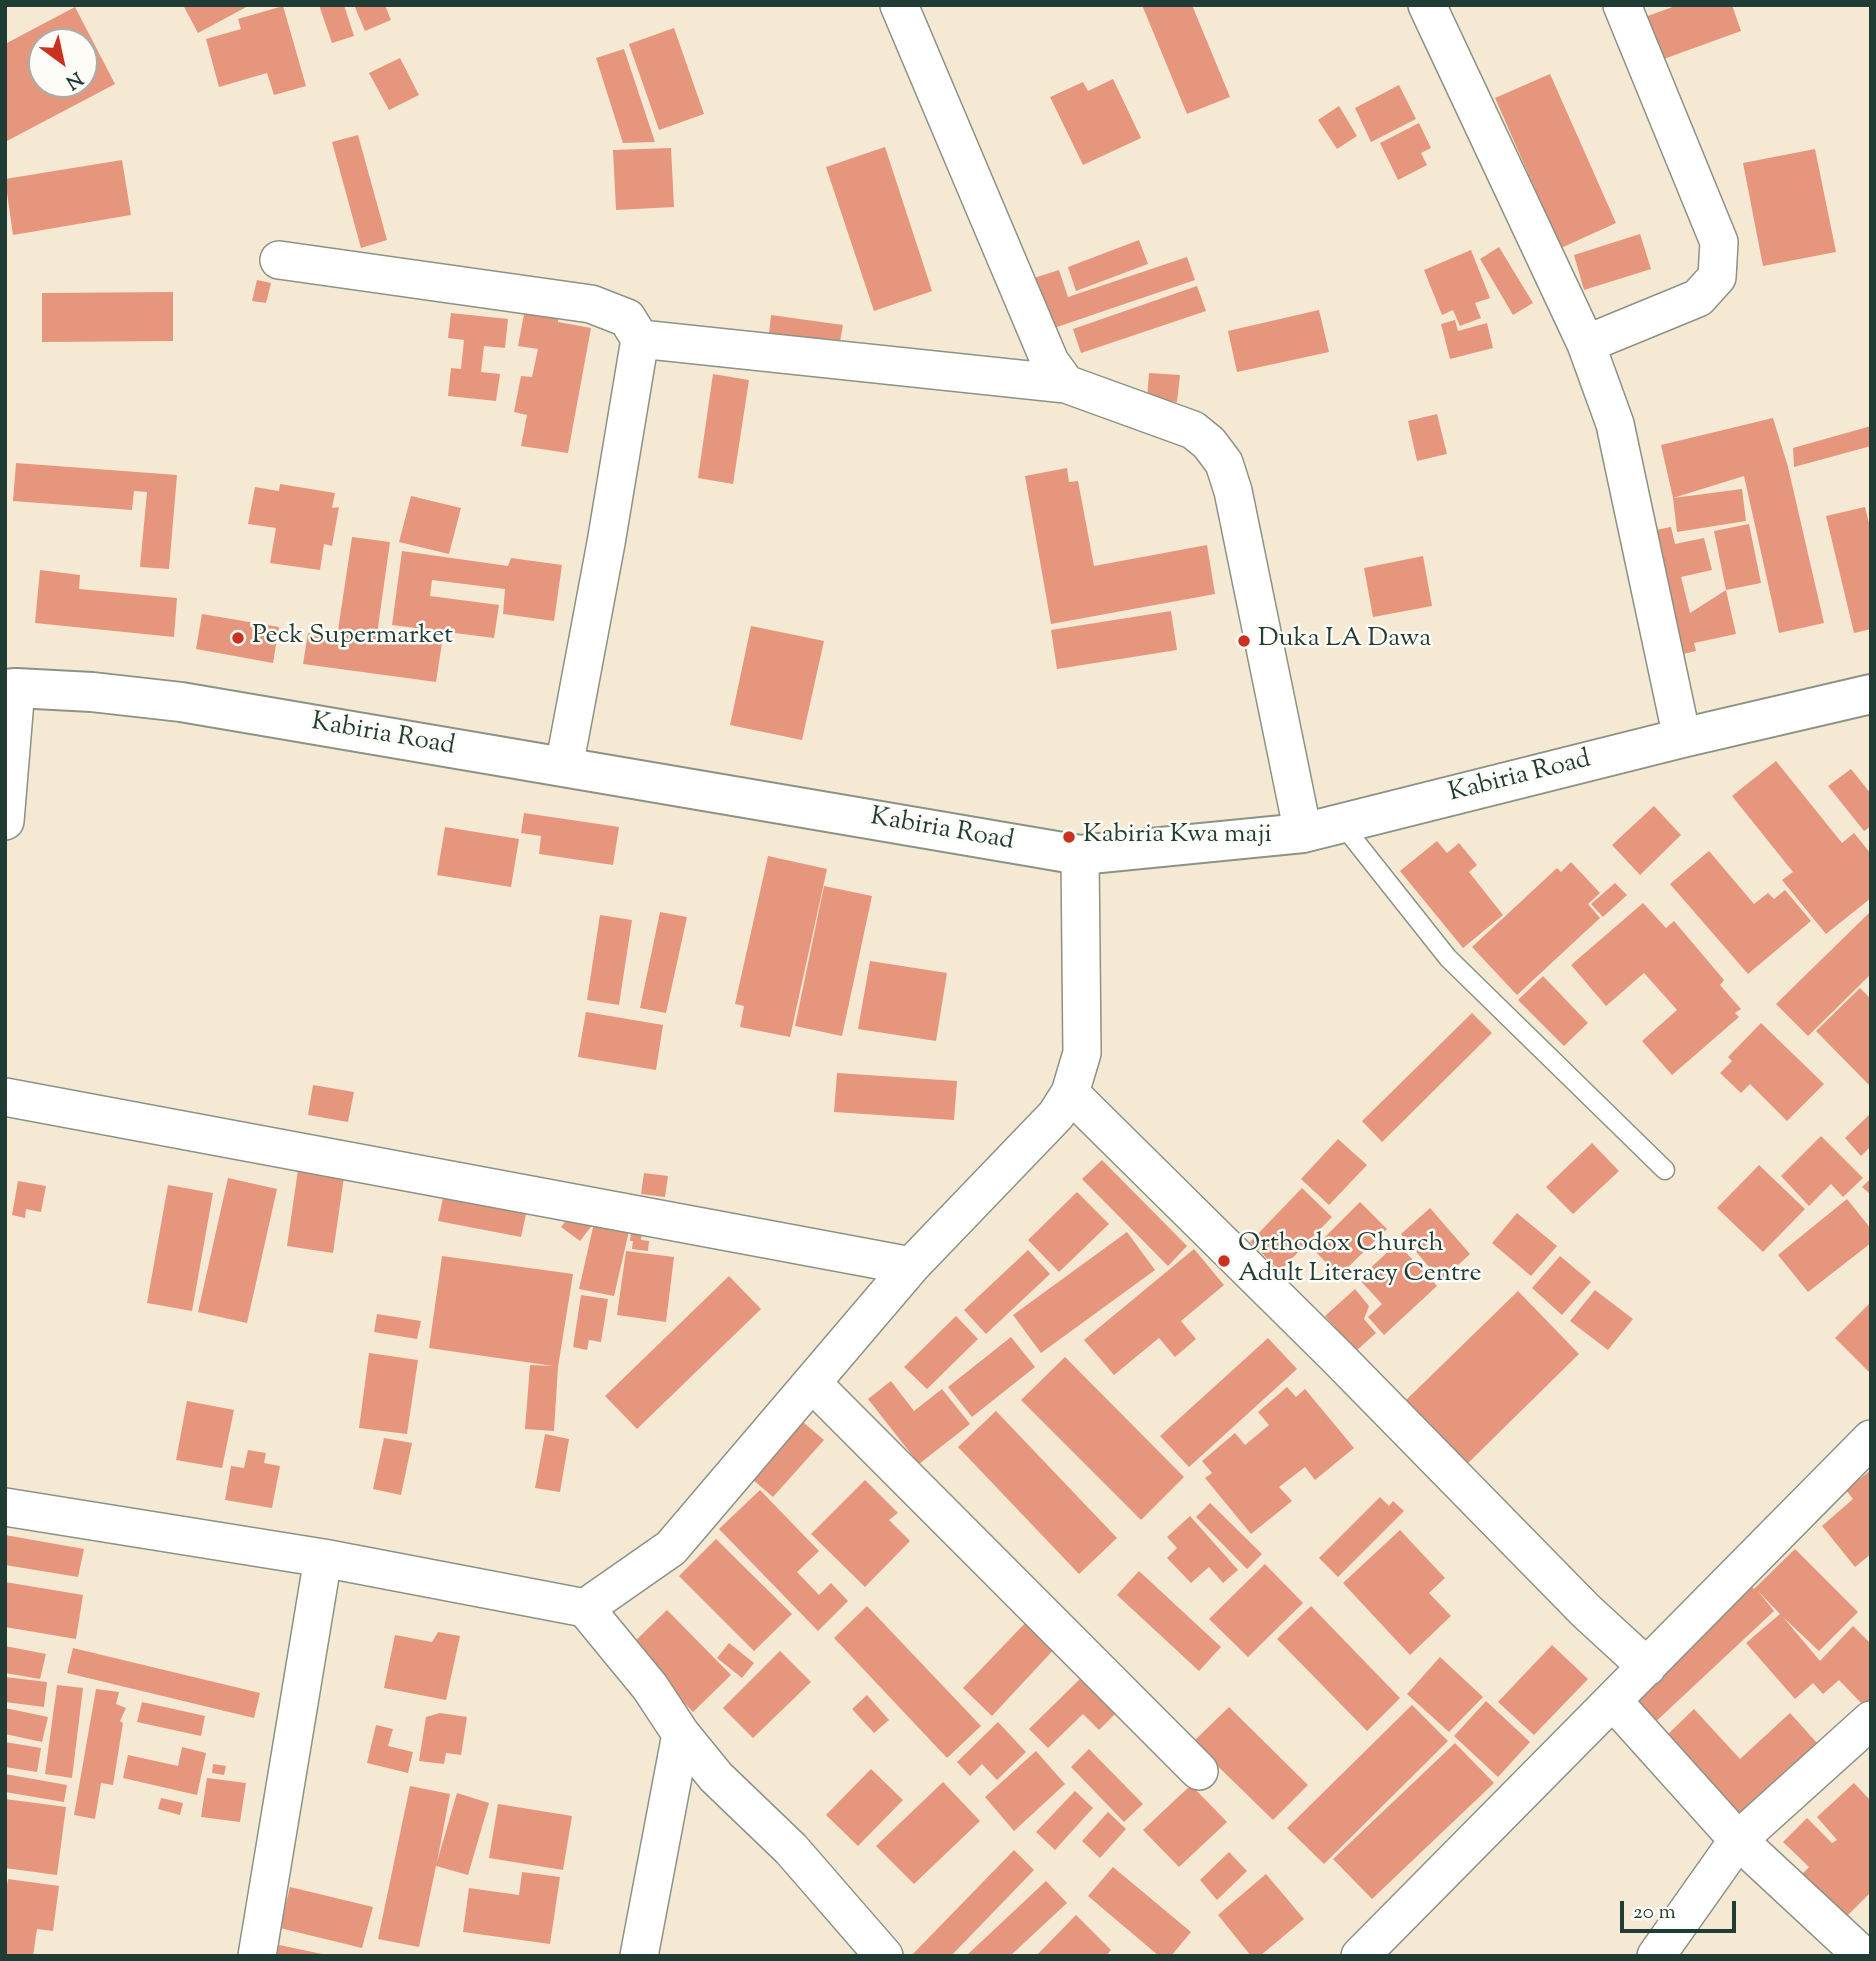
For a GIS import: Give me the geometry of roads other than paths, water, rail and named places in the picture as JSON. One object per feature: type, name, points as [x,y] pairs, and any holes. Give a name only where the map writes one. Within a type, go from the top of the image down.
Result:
[{"type":"main road","name":"Kabiria Road","points":[[10,689],[92,692],[181,702],[1080,855],[1303,833],[1682,738],[1871,694]]},
{"type":"street","points":[[899,5],[1039,340],[1050,362],[1066,384]]},
{"type":"street","points":[[1427,5],[1586,344],[1615,424],[1682,738]]},
{"type":"street","points":[[1586,344],[1698,298],[1717,277],[1719,242],[1622,5]]},
{"type":"street","points":[[279,260],[591,304],[627,318],[640,339],[606,543],[564,767]]},
{"type":"street","points":[[640,339],[1066,384],[1192,429],[1209,443],[1224,463],[1233,491],[1303,833]]},
{"type":"street","points":[[5,821],[10,689]]},
{"type":"street","points":[[585,1608],[671,1548],[911,1266],[1056,1115],[1070,1093],[1082,1053],[1080,855]]},
{"type":"street","points":[[1070,1093],[1336,1356],[1586,1611],[1647,1667]]},
{"type":"street","points":[[5,1097],[911,1266]]},
{"type":"street","points":[[812,1383],[1199,1771]]},
{"type":"street","points":[[1360,1956],[1871,1439]]},
{"type":"street","points":[[5,1507],[323,1558],[585,1608],[650,1687],[681,1734],[716,1777],[791,1849],[884,1956]]},
{"type":"street","points":[[257,1956],[323,1558]]},
{"type":"street","points":[[1613,1701],[1738,1840],[1863,1956]]},
{"type":"street","points":[[1656,1956],[1738,1840],[1871,1720]]},
{"type":"street","points":[[639,1956],[681,1734]]},
{"type":"lane","points":[[1341,823],[1448,958],[1665,1170]]},
{"type":"place","name":"Peck Supermarket","points":[[238,638]]},
{"type":"place","name":"Duka LA Dawa","points":[[1244,641]]},
{"type":"place","name":"Kabiria Kwa maji","points":[[1069,837]]},
{"type":"place","name":"Orthodox Church Adult Literacy Centre","points":[[1224,1261]]}]
